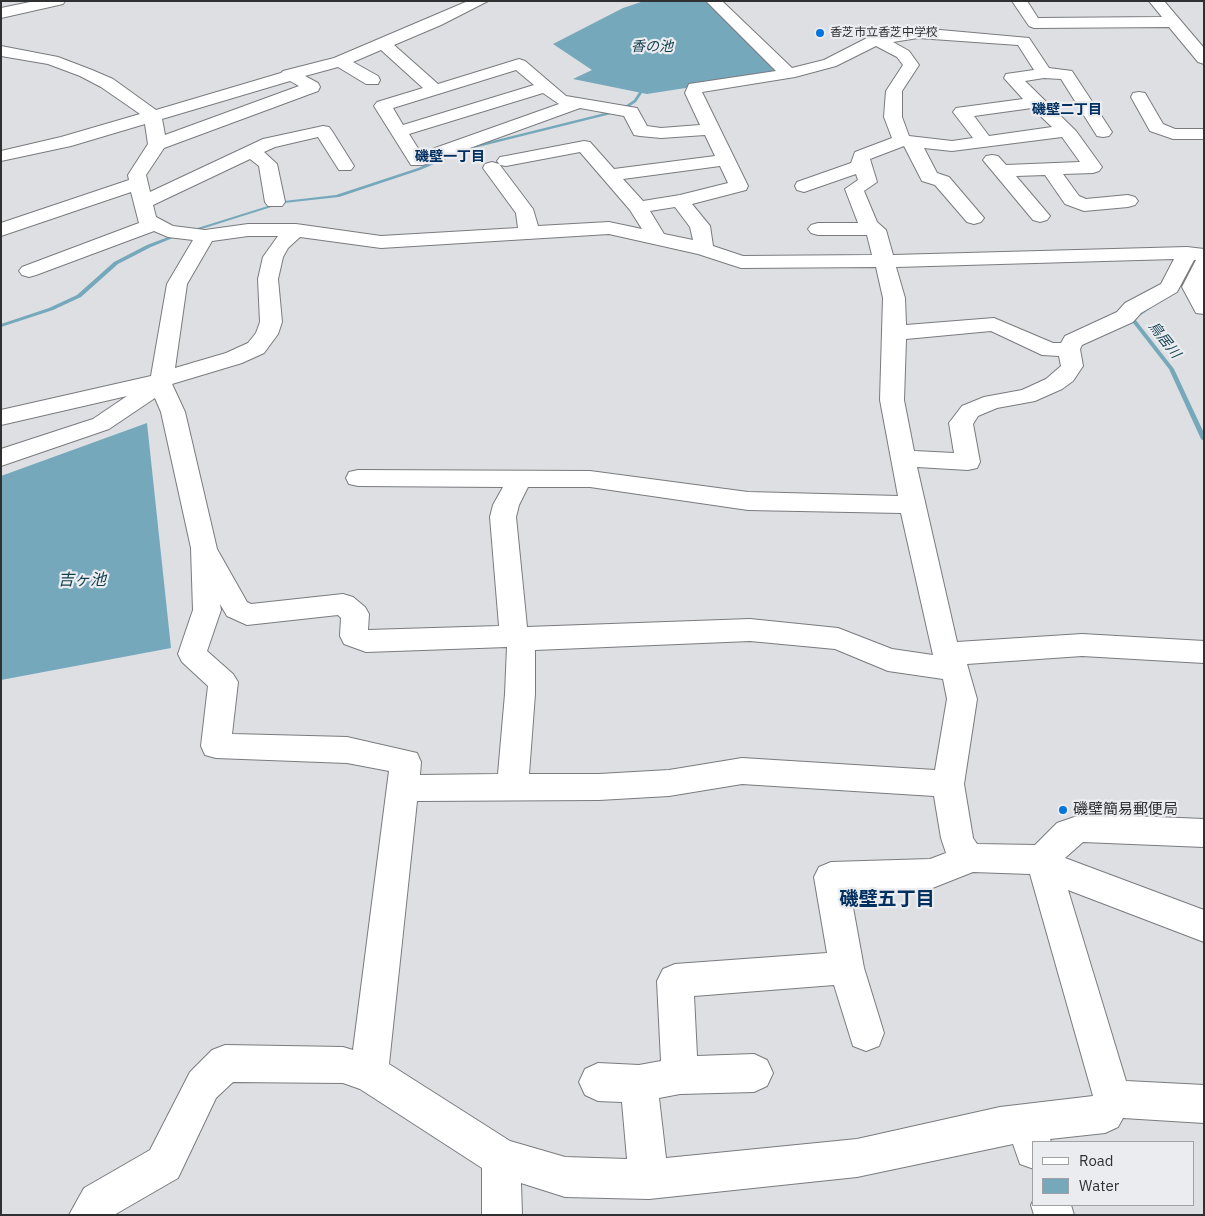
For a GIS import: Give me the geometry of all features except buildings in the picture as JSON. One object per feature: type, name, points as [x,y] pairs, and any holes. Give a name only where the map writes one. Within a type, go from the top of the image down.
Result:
[{"type":"street","points":[[1,13],[58,1]]},
{"type":"street","points":[[1,156],[65,142],[289,74],[340,61],[384,44],[481,1]]},
{"type":"street","points":[[713,1],[789,74]]},
{"type":"street","points":[[638,208],[680,201],[739,186],[693,93],[695,88],[789,74],[830,63],[877,40],[918,33],[1023,41],[1042,39],[1019,1]]},
{"type":"street","points":[[1156,1],[1204,59]]},
{"type":"street","points":[[1088,8],[1099,23]]},
{"type":"street","points":[[1034,23],[1172,22]]},
{"type":"street","points":[[1184,34],[1204,34]]},
{"type":"street","points":[[877,40],[903,54],[912,65],[894,92],[893,117],[929,177],[942,181],[974,218]]},
{"type":"street","points":[[1023,41],[1044,73]]},
{"type":"street","points":[[384,44],[435,90]]},
{"type":"street","points":[[1,51],[52,60],[106,83],[153,116],[157,144]]},
{"type":"street","points":[[340,61],[372,80]]},
{"type":"street","points":[[579,103],[417,161],[383,106],[519,64],[561,100],[609,107],[631,112],[640,131],[661,134],[710,128]]},
{"type":"street","points":[[972,858],[962,852],[957,838],[948,784],[962,699],[912,505],[892,400],[895,334],[894,298],[885,260],[874,229],[869,225],[854,189],[868,182],[862,166],[861,156],[907,140],[952,146],[1064,129],[1099,127],[1066,74],[1044,73],[1012,78],[1064,129],[1093,167],[1000,171]]},
{"type":"street","points":[[289,74],[312,88],[157,144],[137,175],[147,220],[168,231],[205,236],[248,230],[296,230],[381,242],[609,228],[656,240],[704,249],[741,262],[1198,257]]},
{"type":"street","points":[[399,132],[546,87]]},
{"type":"street","points":[[1138,97],[1156,127],[1173,134],[1204,134]]},
{"type":"street","points":[[1036,102],[962,112],[1000,171],[1040,216]]},
{"type":"street","points":[[144,202],[269,143],[324,131],[344,166]]},
{"type":"street","points":[[530,234],[526,213],[499,165],[584,146],[638,208],[652,229],[656,240]]},
{"type":"street","points":[[252,152],[268,164],[275,202]]},
{"type":"street","points":[[610,175],[726,160]]},
{"type":"street","points":[[804,186],[862,166]]},
{"type":"street","points":[[1050,169],[1072,200],[1084,204],[1128,201]]},
{"type":"street","points":[[1,230],[139,183]]},
{"type":"street","points":[[680,201],[700,226],[704,249]]},
{"type":"street","points":[[863,211],[816,220],[874,229]]},
{"type":"street","points":[[29,271],[155,224]]},
{"type":"street","points":[[1,418],[161,382],[234,358],[256,348],[267,334],[270,322],[268,279],[273,257],[280,245],[296,230]]},
{"type":"street","points":[[205,236],[178,284],[161,382],[173,412],[204,548],[207,610],[192,654],[223,682],[216,746],[347,750],[406,762],[368,1072]]},
{"type":"street","points":[[1198,257],[1192,287],[1204,308]]},
{"type":"street","points":[[903,458],[968,462],[961,423],[970,411],[992,402],[1026,396],[1054,384],[1065,376],[1072,366],[1069,349],[1073,341],[1125,317],[1133,308],[1170,288],[1198,257]]},
{"type":"street","points":[[895,334],[994,324],[1050,350],[1069,349]]},
{"type":"street","points":[[1,458],[101,424],[140,400],[161,382]]},
{"type":"street","points":[[358,478],[590,479],[748,501],[912,505]]},
{"type":"street","points":[[512,788],[520,694],[517,636],[503,517],[506,505],[520,479]]},
{"type":"street","points":[[204,548],[237,609],[247,615],[343,604],[355,614],[354,636],[366,641],[517,636],[534,639],[750,630],[838,639],[888,660],[951,662],[1082,644],[1204,652]]},
{"type":"street","points":[[404,788],[599,787],[669,783],[742,771],[948,784]]},
{"type":"street","points":[[1042,860],[1068,833],[1083,828],[1204,833]]},
{"type":"street","points":[[866,1033],[847,968],[831,877],[930,874],[972,858],[1042,860],[1058,871],[1204,926]]},
{"type":"street","points":[[89,1215],[98,1202],[164,1164],[202,1085],[225,1063],[343,1065],[368,1072],[501,1158],[565,1177],[649,1179],[857,1158],[1000,1126],[1030,1136],[1105,1114],[1113,1100],[1042,860]]},
{"type":"street","points":[[680,1075],[675,980],[847,968]]},
{"type":"street","points":[[598,1082],[639,1084],[680,1075],[754,1073]]},
{"type":"street","points":[[639,1084],[649,1179]]},
{"type":"street","points":[[1113,1100],[1204,1104]]},
{"type":"street","points":[[501,1158],[502,1215]]},
{"type":"water","name":"香の池","points":[[644,1],[712,1],[782,73],[647,94],[573,79],[592,70],[553,44],[623,8]]},
{"type":"water","name":"吉ヶ池","points":[[147,423],[171,648],[1,680],[1,476]]},
{"type":"waterway","points":[[190,231],[284,202],[337,196],[419,169],[469,148],[610,113],[626,107],[635,101],[644,87]]},
{"type":"waterway","points":[[1,326],[51,309],[79,296],[116,263],[149,246],[178,235]]},
{"type":"waterway","name":"鳥居川","points":[[1149,308],[1132,319],[1171,369],[1204,439]]},
{"type":"place","name":"香芝市立香芝中学校","points":[[820,33]]},
{"type":"place","name":"磯壁簡易郵便局","points":[[1063,810]]},
{"type":"district","name":"磯壁二丁目","points":[[1067,110]]},
{"type":"district","name":"磯壁一丁目","points":[[450,157]]},
{"type":"district","name":"磯壁五丁目","points":[[887,900]]}]
